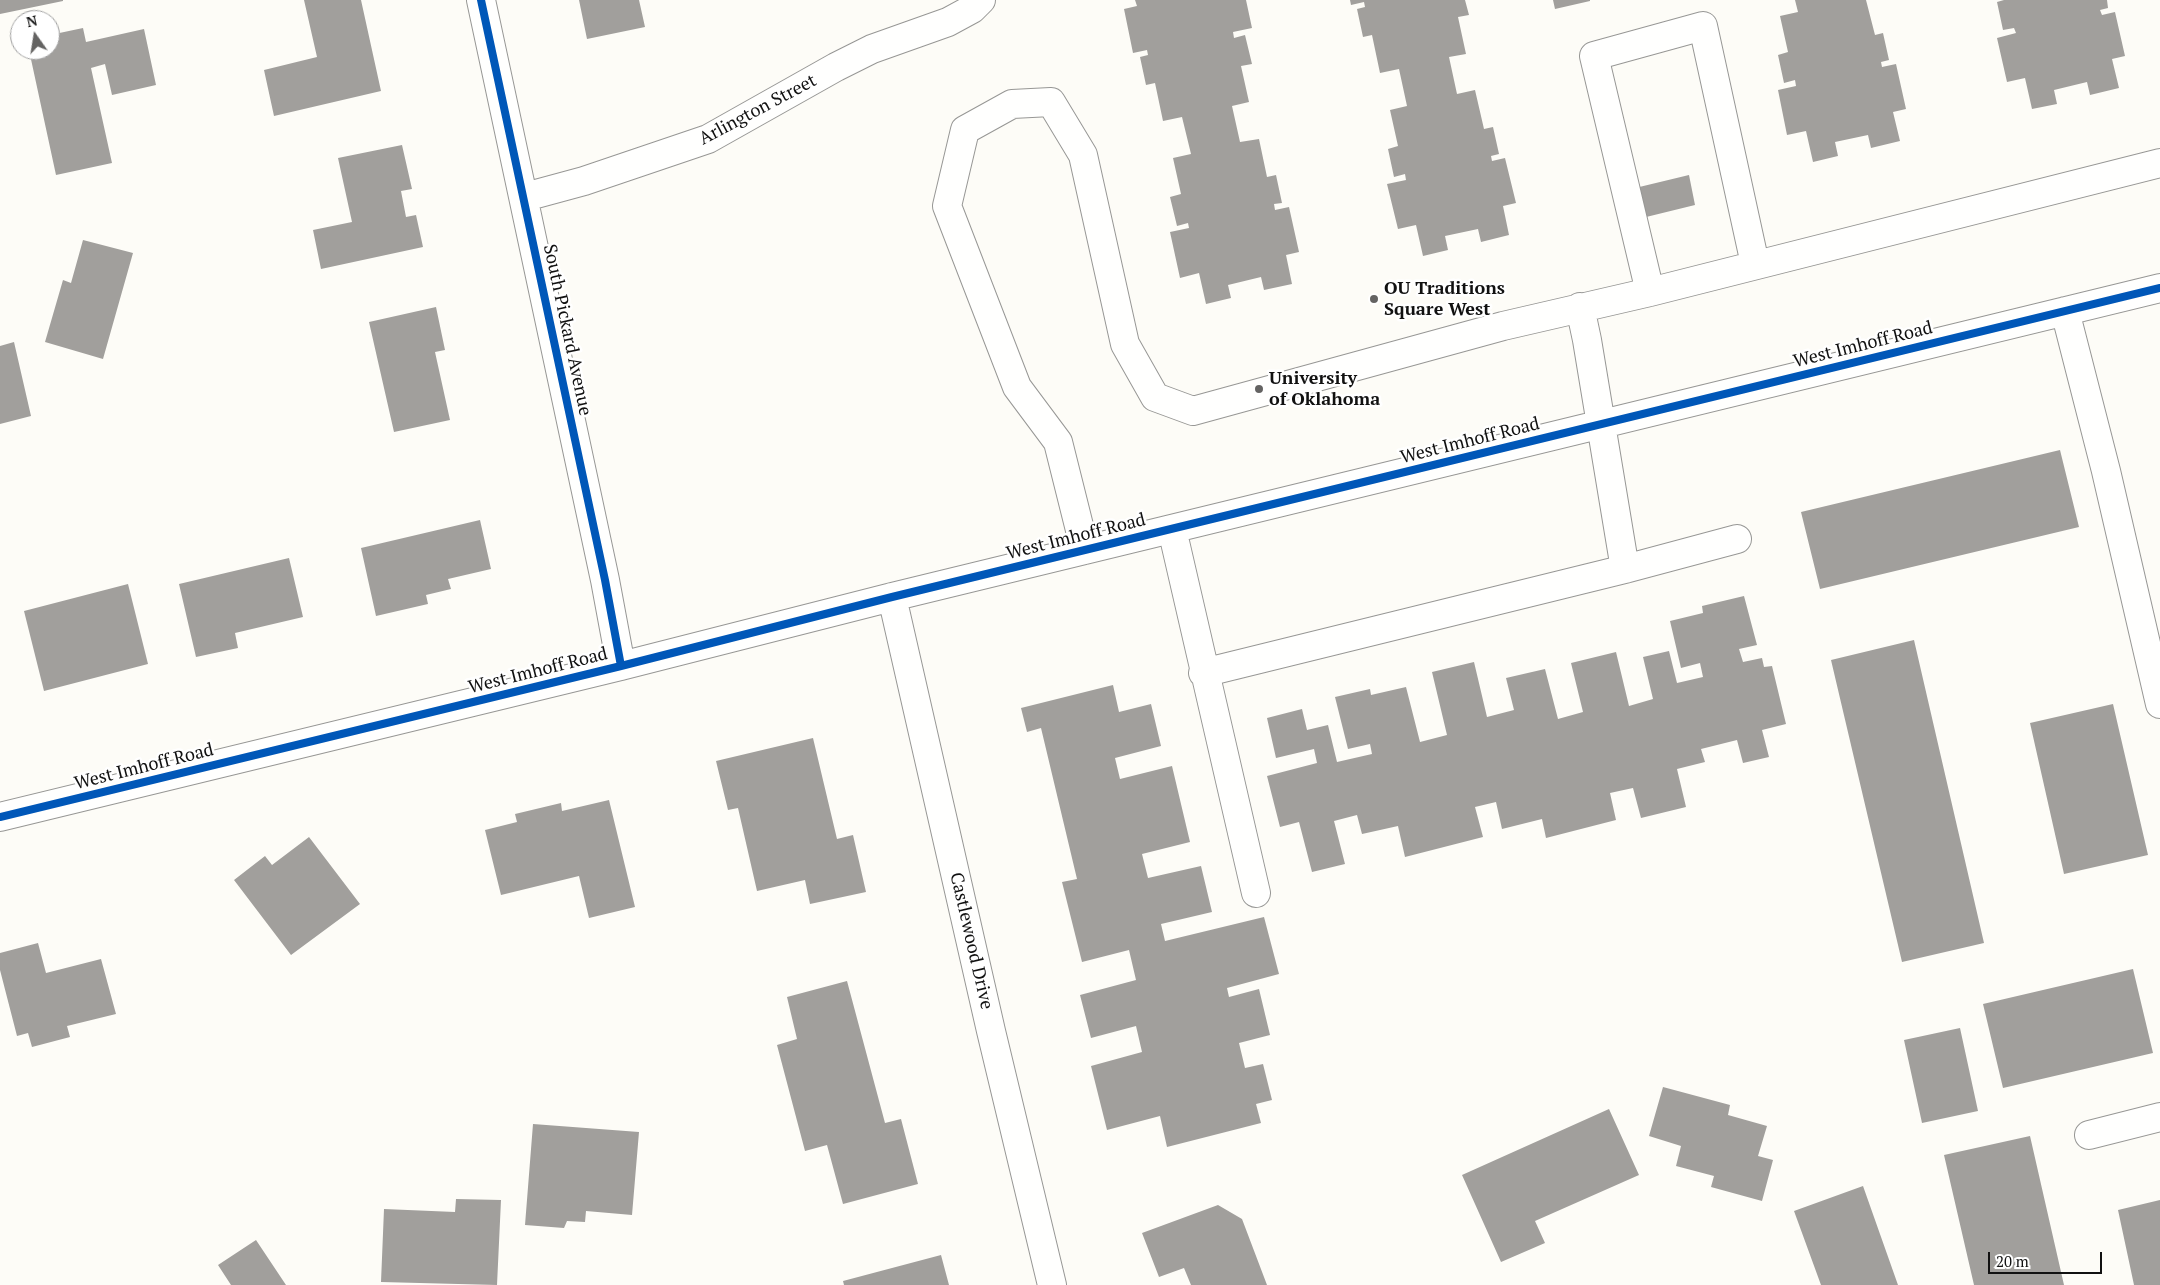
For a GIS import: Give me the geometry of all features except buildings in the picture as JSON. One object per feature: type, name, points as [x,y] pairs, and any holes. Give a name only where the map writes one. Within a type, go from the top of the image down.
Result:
[{"type":"street","name":"South Pickard Avenue","points":[[481,0],[525,197],[538,271],[606,580],[621,666]]},
{"type":"street","name":"Arlington Street","points":[[525,197],[594,178],[708,139],[836,67],[872,49],[948,22],[972,10],[980,0]]},
{"type":"street","points":[[1650,292],[1594,56],[1703,26],[1755,264]]},
{"type":"street","points":[[1085,550],[1058,442],[1017,386],[948,206],[965,130],[1012,104],[1051,102],[1083,156],[1125,344],[1155,396],[1193,411],[1580,307],[1650,292],[2160,163]]},
{"type":"street","name":"West Imhoff Road","points":[[0,817],[2160,288]]},
{"type":"street","points":[[1580,307],[1625,569]]},
{"type":"street","points":[[2065,311],[2106,472],[2160,704]]},
{"type":"street","points":[[1172,529],[1203,673],[1256,893]]},
{"type":"street","points":[[1203,673],[1625,569],[1737,539]]},
{"type":"street","name":"Castlewood Drive","points":[[892,597],[989,1022],[1052,1285]]},
{"type":"street","points":[[2089,1135],[2160,1117]]},
{"type":"cycle path","points":[[481,0],[605,580],[621,666]]},
{"type":"cycle path","points":[[0,817],[2160,288]]},
{"type":"place","name":"OU Traditions Square West","points":[[1374,299]]},
{"type":"place","name":"University of Oklahoma","points":[[1259,389]]}]
